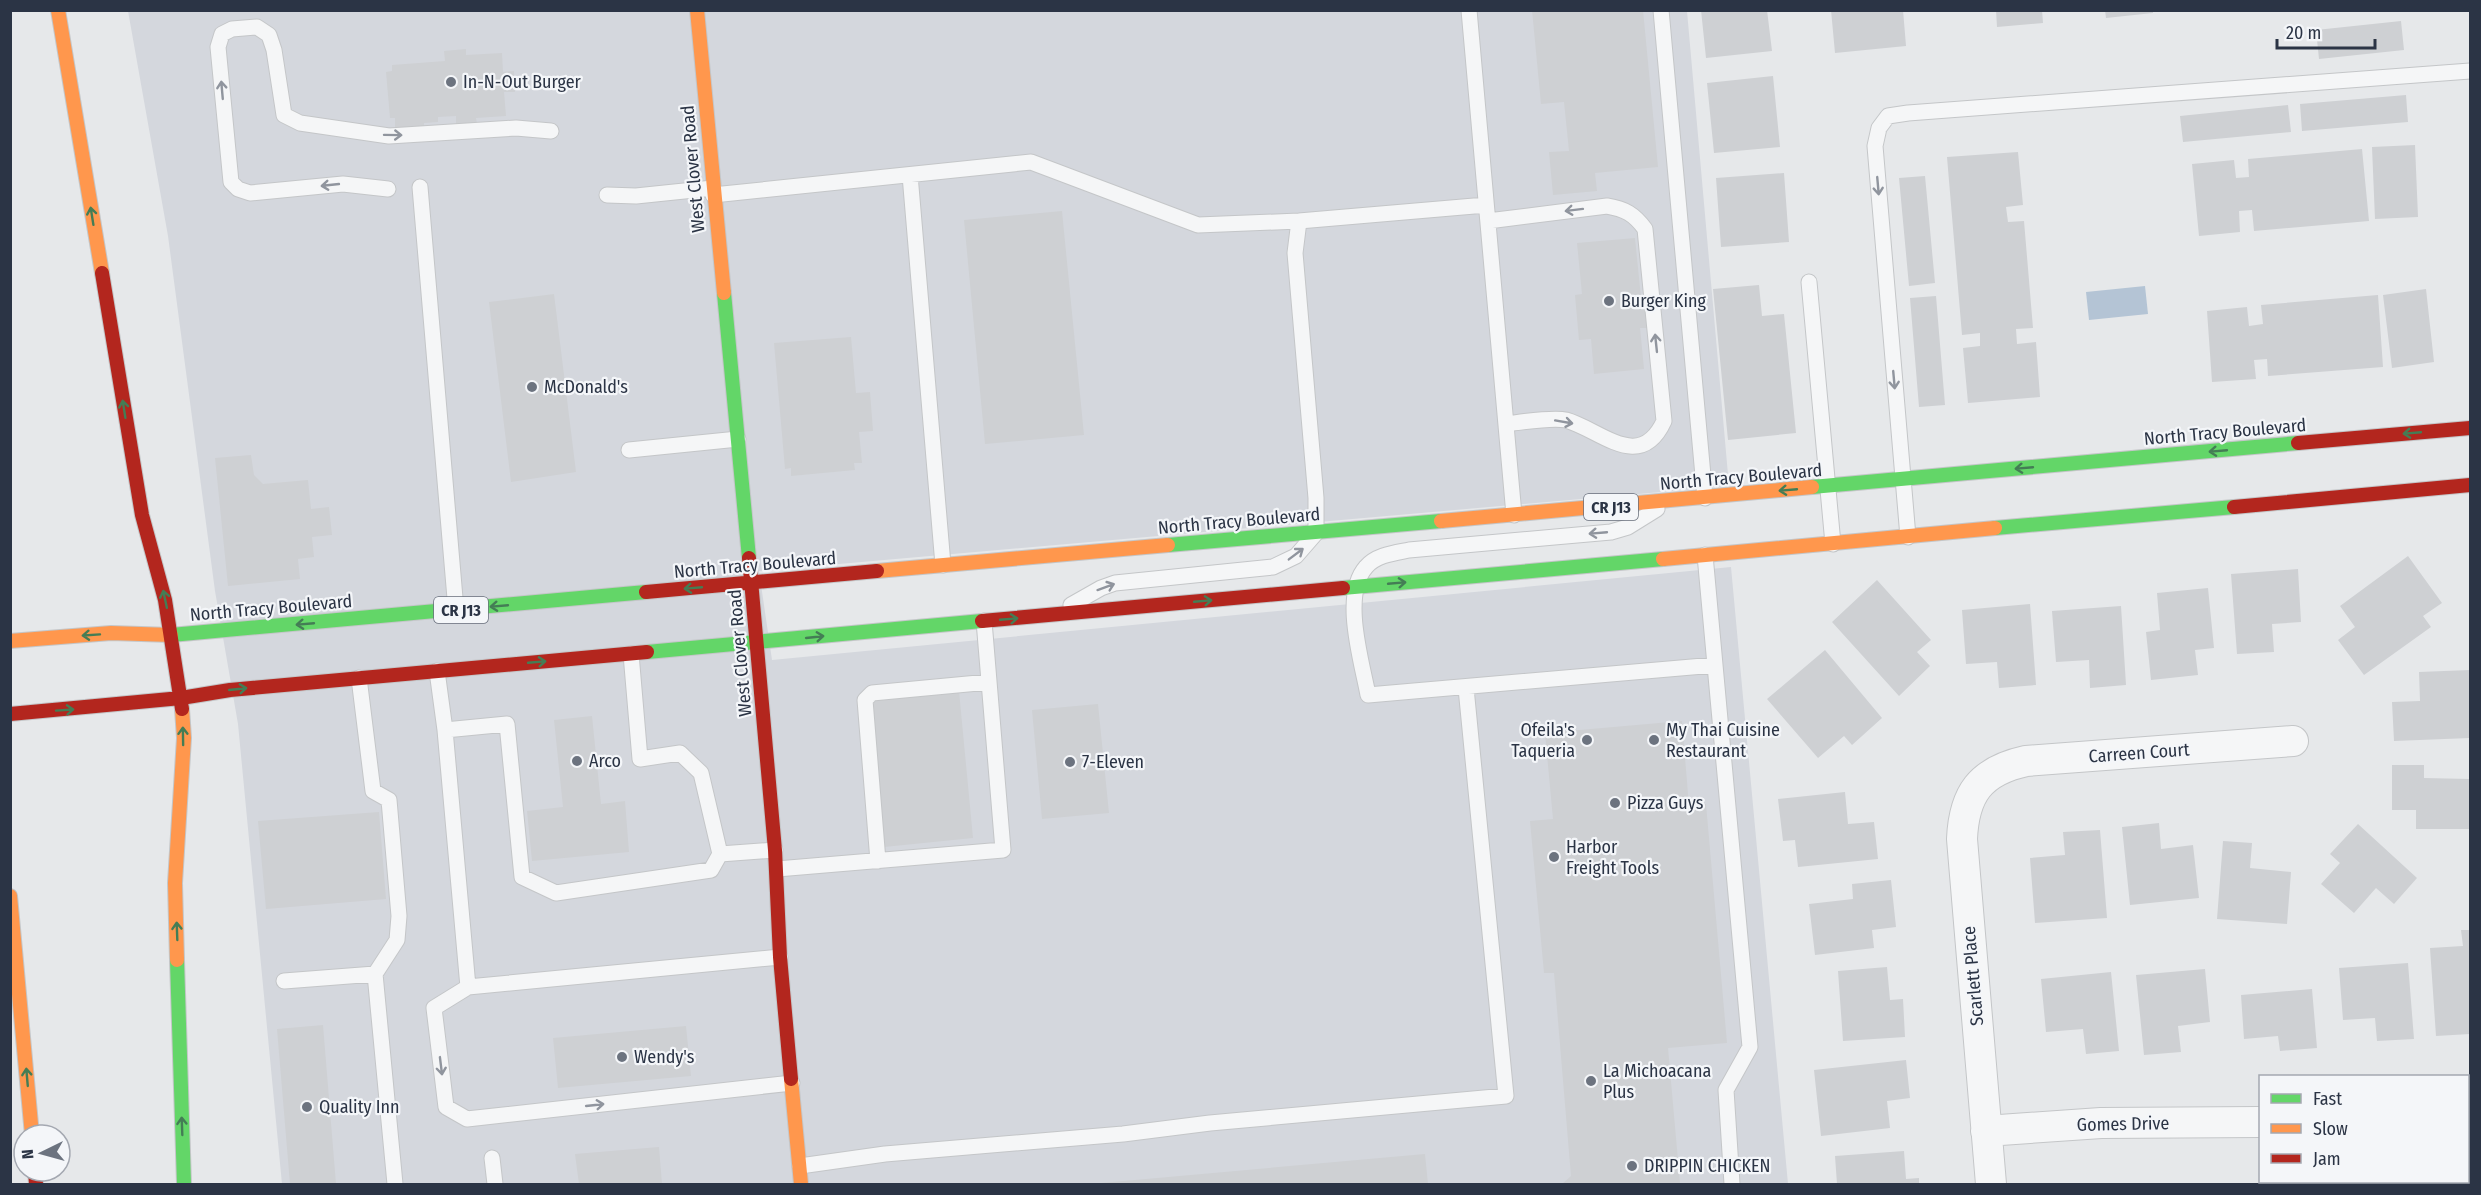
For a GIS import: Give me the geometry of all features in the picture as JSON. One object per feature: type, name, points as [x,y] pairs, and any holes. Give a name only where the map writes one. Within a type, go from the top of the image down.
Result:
[{"type":"main road","points":[[58,10],[142,515],[165,600],[181,698],[184,738],[176,883],[184,1185]]},
{"type":"main road","name":"West Clover Road","points":[[696,10],[752,583],[777,870],[780,957],[801,1185]]},
{"type":"main road","name":"North Tracy Boulevard","points":[[10,641],[111,633],[171,635],[2470,428]]},
{"type":"main road","points":[[10,714],[119,705],[230,690],[359,678],[2470,486]]},
{"type":"main road","points":[[10,896],[31,1123]]},
{"type":"street","name":"Carreen Court","points":[[1989,775],[2006,765],[2026,761],[2292,741]]},
{"type":"street","name":"Scarlett Place","points":[[1989,775],[1976,787],[1967,803],[1962,839],[1992,1185]]},
{"type":"street","name":"Gomes Drive","points":[[1986,1131],[2101,1123],[2259,1122]]},
{"type":"lane","points":[[1469,10],[1514,515]]},
{"type":"lane","points":[[1661,10],[1705,498]]},
{"type":"lane","points":[[388,189],[343,183],[250,193],[238,189],[231,182],[218,47],[222,34],[232,29],[257,27],[269,35],[274,50],[284,115],[300,123],[389,136],[516,128],[550,131]]},
{"type":"lane","points":[[1908,537],[1875,146],[1880,128],[1888,116],[1908,112],[2470,71]]},
{"type":"lane","points":[[607,195],[636,196],[713,192],[1031,162],[1198,225],[1299,221],[1486,205]]},
{"type":"lane","points":[[910,175],[943,565]]},
{"type":"lane","points":[[420,187],[456,610]]},
{"type":"lane","points":[[1488,221],[1607,206],[1621,208],[1635,216],[1645,229],[1664,421],[1658,433],[1649,441],[1634,447],[1616,444],[1564,420],[1506,423]]},
{"type":"lane","points":[[1055,615],[1101,588],[1115,583],[1273,567],[1296,556],[1316,533],[1316,498],[1295,253],[1299,221]]},
{"type":"lane","points":[[1809,282],[1833,544]]},
{"type":"lane","points":[[629,450],[738,440]]},
{"type":"lane","points":[[1670,501],[1628,527],[1611,532],[1393,553],[1378,558],[1366,567],[1356,587],[1355,623],[1368,695],[1715,665]]},
{"type":"lane","points":[[1705,555],[1750,1047],[1726,1090],[1732,1185]]},
{"type":"lane","points":[[777,870],[1004,850],[984,621]]},
{"type":"lane","points":[[445,730],[507,724],[522,877],[556,893],[711,870],[720,854],[701,773],[680,753],[640,759],[631,654]]},
{"type":"lane","points":[[437,671],[445,730],[468,987]]},
{"type":"lane","points":[[359,678],[372,791],[389,800],[399,916],[397,940],[375,974],[395,1185]]},
{"type":"lane","points":[[878,861],[865,700],[872,693],[989,681]]},
{"type":"lane","points":[[800,1166],[885,1154],[1123,1134],[1210,1123],[1506,1096],[1466,688]]},
{"type":"lane","points":[[720,854],[775,850]]},
{"type":"lane","points":[[780,957],[468,987],[434,1008],[446,1107],[467,1119],[792,1083]]},
{"type":"lane","points":[[284,981],[375,974]]},
{"type":"lane","points":[[492,1158],[495,1185]]},
{"type":"shaded area","points":[[128,11],[1687,11],[1729,486],[759,571],[772,660],[1731,567],[1788,1184],[282,1184],[238,724],[215,591],[168,236]]},
{"type":"water","points":[[2145,286],[2148,314],[2089,320],[2086,292]]},
{"type":"building","points":[[1532,10],[1643,10],[1658,167],[1595,173],[1597,191],[1553,195],[1549,152],[1569,151],[1564,102],[1541,104]]},
{"type":"building","points":[[1701,10],[1767,10],[1772,51],[1706,58]]},
{"type":"building","points":[[1831,10],[1903,10],[1906,46],[1835,53]]},
{"type":"building","points":[[1996,10],[2042,10],[2043,23],[1997,27]]},
{"type":"building","points":[[2105,10],[2153,10],[2153,13],[2106,18]]},
{"type":"building","points":[[2401,21],[2404,50],[2319,59],[2316,30]]},
{"type":"building","name":"In-N-Out Burger","points":[[466,49],[466,55],[502,53],[503,72],[514,71],[515,92],[504,92],[506,116],[476,118],[477,124],[456,125],[456,116],[438,117],[438,122],[424,123],[424,131],[395,133],[395,118],[390,118],[386,72],[392,71],[392,65],[445,61],[444,51]]},
{"type":"building","points":[[1773,76],[1780,147],[1714,153],[1707,83]]},
{"type":"building","points":[[2406,95],[2408,122],[2302,131],[2300,104]]},
{"type":"building","points":[[2288,105],[2291,132],[2183,142],[2180,116]]},
{"type":"building","points":[[2415,145],[2418,217],[2375,219],[2372,147]]},
{"type":"building","points":[[2362,149],[2369,221],[2254,231],[2252,210],[2239,211],[2240,232],[2199,236],[2192,164],[2234,160],[2236,178],[2249,177],[2248,159]]},
{"type":"building","points":[[2018,152],[2023,205],[2006,207],[2008,222],[2024,221],[2033,328],[2016,329],[2017,344],[2036,342],[2040,397],[1968,403],[1963,348],[1980,346],[1980,333],[1962,335],[1947,157]]},
{"type":"building","points":[[1784,173],[1789,242],[1721,247],[1716,178]]},
{"type":"building","points":[[1925,176],[1935,283],[1909,286],[1899,178]]},
{"type":"building","points":[[1062,211],[1084,435],[985,444],[964,220]]},
{"type":"building","name":"Burger King","points":[[1635,238],[1642,308],[1647,307],[1649,328],[1640,328],[1644,369],[1594,374],[1591,339],[1579,340],[1575,295],[1582,294],[1577,243]]},
{"type":"building","points":[[1759,285],[1762,316],[1784,314],[1796,433],[1728,440],[1713,289]]},
{"type":"building","points":[[2426,289],[2434,362],[2392,368],[2383,295]]},
{"type":"building","name":"McDonald's","points":[[554,294],[576,472],[511,482],[489,302]]},
{"type":"building","points":[[2378,295],[2383,367],[2268,376],[2267,359],[2254,360],[2256,379],[2212,382],[2207,311],[2247,307],[2249,326],[2263,324],[2261,305]]},
{"type":"building","points":[[1936,296],[1945,405],[1919,407],[1910,298]]},
{"type":"building","points":[[851,337],[856,393],[870,392],[873,431],[859,432],[862,463],[854,463],[855,470],[791,476],[791,468],[785,469],[774,343]]},
{"type":"building","points":[[251,455],[254,475],[263,484],[308,480],[311,509],[329,507],[332,535],[312,537],[314,557],[298,559],[300,579],[228,586],[215,458]]},
{"type":"building","points":[[2408,556],[2442,603],[2423,616],[2431,627],[2364,675],[2338,640],[2355,627],[2340,606]]},
{"type":"building","points":[[2298,569],[2301,622],[2272,624],[2274,652],[2237,654],[2231,574]]},
{"type":"building","points":[[1877,580],[1931,640],[1917,652],[1930,666],[1899,696],[1832,622]]},
{"type":"building","points":[[2208,588],[2214,648],[2195,650],[2198,675],[2151,680],[2146,632],[2160,630],[2157,593]]},
{"type":"building","points":[[2030,604],[2036,685],[1999,688],[1997,662],[1966,664],[1962,610]]},
{"type":"building","points":[[2121,606],[2126,685],[2090,688],[2089,660],[2056,662],[2052,611]]},
{"type":"building","points":[[1825,650],[1882,718],[1852,745],[1844,736],[1818,758],[1767,699]]},
{"type":"building","points":[[2470,670],[2470,738],[2394,741],[2392,702],[2420,701],[2419,672]]},
{"type":"building","points":[[959,691],[973,838],[884,847],[870,699]]},
{"type":"building","name":"7-Eleven","points":[[1098,704],[1109,813],[1042,819],[1032,710]]},
{"type":"building","name":"Arco","points":[[592,716],[601,804],[625,801],[629,852],[532,861],[527,811],[563,807],[554,720]]},
{"type":"building","points":[[1682,721],[1689,806],[1706,804],[1727,1043],[1668,1048],[1680,1183],[1562,1184],[1571,1176],[1554,973],[1544,973],[1530,821],[1553,819],[1545,733]]},
{"type":"building","points":[[2392,765],[2424,765],[2424,778],[2470,779],[2470,829],[2416,829],[2416,810],[2392,810]]},
{"type":"building","points":[[1845,792],[1848,824],[1874,822],[1878,859],[1798,867],[1795,840],[1783,841],[1778,799]]},
{"type":"building","points":[[379,812],[386,899],[266,909],[258,821]]},
{"type":"building","points":[[2159,823],[2161,849],[2193,845],[2199,898],[2130,905],[2122,827]]},
{"type":"building","points":[[2358,824],[2417,878],[2394,904],[2376,888],[2354,913],[2321,884],[2340,863],[2330,854]]},
{"type":"building","points":[[2100,830],[2107,918],[2035,923],[2030,858],[2065,855],[2063,832]]},
{"type":"building","points":[[2223,841],[2252,843],[2250,868],[2291,872],[2287,924],[2217,919]]},
{"type":"building","points":[[1891,880],[1896,927],[1872,930],[1874,948],[1815,955],[1809,904],[1853,899],[1852,884]]},
{"type":"building","points":[[2461,930],[2470,930],[2470,1034],[2436,1036],[2430,948],[2463,946]]},
{"type":"building","points":[[2408,963],[2414,1039],[2377,1041],[2375,1018],[2343,1020],[2339,968]]},
{"type":"building","points":[[1887,967],[1890,1000],[1903,999],[1905,1037],[1843,1041],[1838,971]]},
{"type":"building","points":[[2205,969],[2210,1022],[2178,1026],[2181,1052],[2144,1055],[2136,975]]},
{"type":"building","points":[[2111,972],[2119,1051],[2086,1054],[2083,1029],[2046,1032],[2041,979]]},
{"type":"building","points":[[2312,989],[2317,1048],[2280,1051],[2278,1036],[2244,1039],[2241,995]]},
{"type":"building","name":"Quality Inn","points":[[323,1025],[336,1184],[290,1184],[277,1029]]},
{"type":"building","name":"Wendy's","points":[[686,1026],[691,1076],[558,1088],[553,1038]]},
{"type":"building","points":[[1906,1060],[1910,1098],[1887,1101],[1890,1128],[1821,1136],[1814,1070]]},
{"type":"building","points":[[659,1147],[662,1184],[579,1184],[575,1154]]},
{"type":"building","points":[[1904,1151],[1906,1179],[1919,1178],[1919,1184],[1837,1184],[1835,1156]]},
{"type":"building","points":[[1425,1154],[1428,1184],[1101,1184],[1101,1183]]},
{"type":"building","points":[[2469,1178],[2470,1184],[2450,1183],[2469,1183]]},
{"type":"traffic: fast","points":[[724,293],[749,558]]},
{"type":"traffic: fast","points":[[1812,487],[2298,443]]},
{"type":"traffic: fast","points":[[1995,528],[2234,507]]},
{"type":"traffic: fast","points":[[1168,545],[1441,521]]},
{"type":"traffic: fast","points":[[1343,588],[1663,559]]},
{"type":"traffic: fast","points":[[171,635],[646,592]]},
{"type":"traffic: fast","points":[[647,652],[982,621]]},
{"type":"traffic: fast","points":[[177,960],[184,1184]]},
{"type":"traffic: slow","points":[[58,10],[102,273]]},
{"type":"traffic: slow","points":[[697,10],[724,293]]},
{"type":"traffic: slow","points":[[1441,521],[1812,487]]},
{"type":"traffic: slow","points":[[1663,559],[1995,528]]},
{"type":"traffic: slow","points":[[877,571],[1168,545]]},
{"type":"traffic: slow","points":[[10,641],[111,633],[171,635]]},
{"type":"traffic: slow","points":[[177,960],[175,883],[184,738],[182,709]]},
{"type":"traffic: slow","points":[[10,896],[31,1123]]},
{"type":"traffic: slow","points":[[791,1079],[801,1184]]},
{"type":"traffic: jam","points":[[102,273],[142,515],[165,600],[182,709]]},
{"type":"traffic: jam","points":[[2298,443],[2470,428]]},
{"type":"traffic: jam","points":[[2234,507],[2470,485]]},
{"type":"traffic: jam","points":[[749,558],[775,850],[780,957],[791,1079]]},
{"type":"traffic: jam","points":[[646,592],[877,571]]},
{"type":"traffic: jam","points":[[982,621],[1343,588]]},
{"type":"traffic: jam","points":[[181,698],[230,690],[647,652]]},
{"type":"traffic: jam","points":[[10,714],[181,698]]},
{"type":"place","name":"In-N-Out Burger","points":[[451,82]]},
{"type":"place","name":"Burger King","points":[[1609,301]]},
{"type":"place","name":"McDonald's","points":[[532,387]]},
{"type":"place","name":"Ofeila's Taqueria","points":[[1587,740]]},
{"type":"place","name":"My Thai Cuisine Restaurant","points":[[1654,740]]},
{"type":"place","name":"Arco","points":[[577,761]]},
{"type":"place","name":"7-Eleven","points":[[1070,762]]},
{"type":"place","name":"Pizza Guys","points":[[1615,803]]},
{"type":"place","name":"Harbor Freight Tools","points":[[1554,857]]},
{"type":"place","name":"Wendy's","points":[[622,1057]]},
{"type":"place","name":"La Michoacana Plus","points":[[1591,1081]]},
{"type":"place","name":"Quality Inn","points":[[307,1107]]},
{"type":"place","name":"DRIPPIN CHICKEN","points":[[1632,1166]]}]
